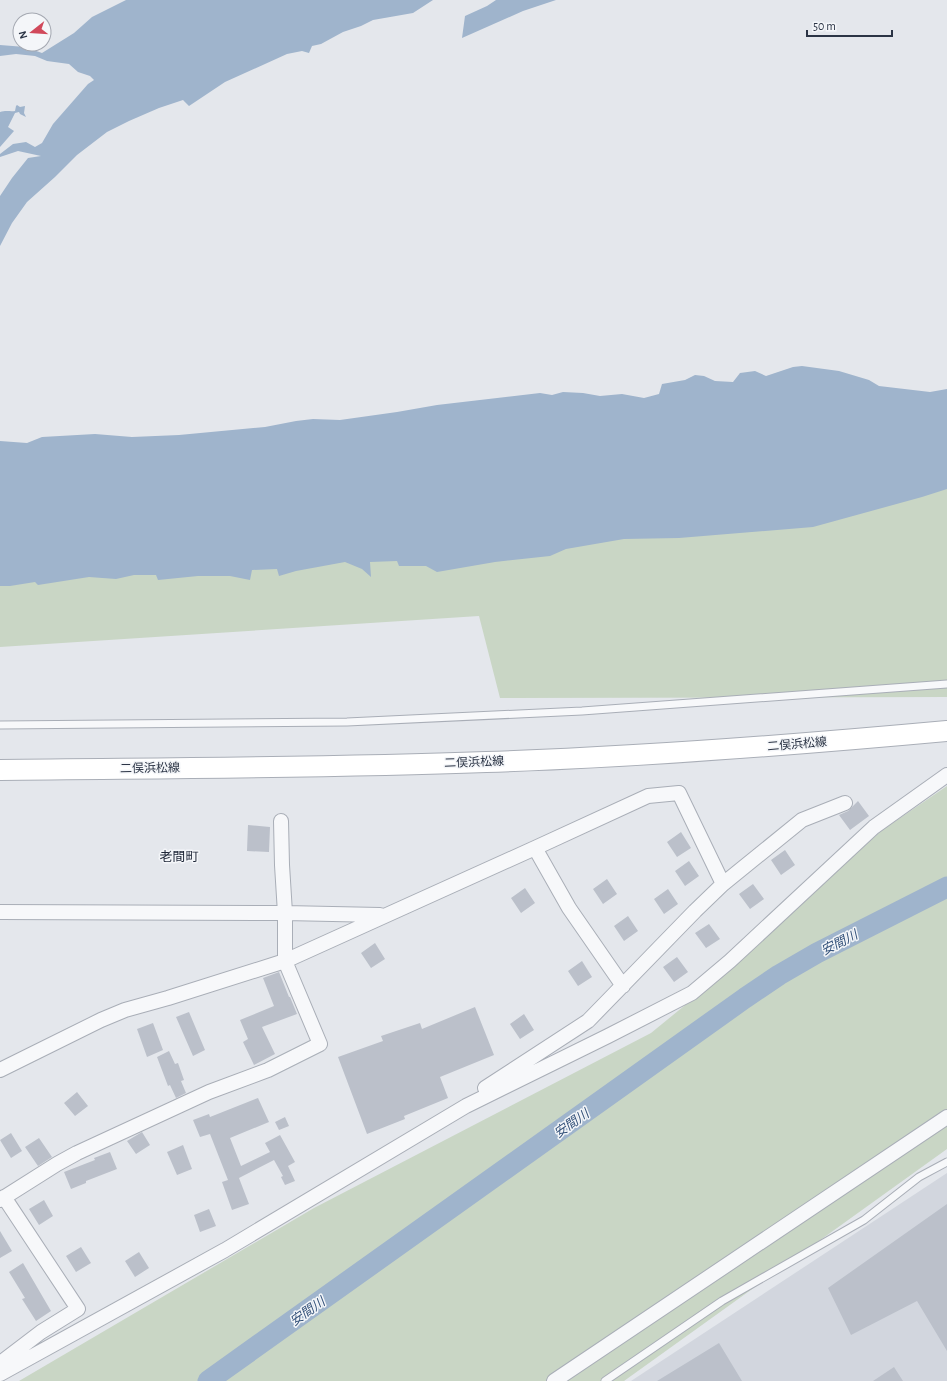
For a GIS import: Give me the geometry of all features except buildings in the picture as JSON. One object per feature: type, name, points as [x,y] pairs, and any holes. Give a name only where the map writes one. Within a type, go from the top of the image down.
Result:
[{"type":"main road","name":"二俣浜松線","points":[[0,770],[485,762],[614,757],[750,748],[947,731]]},
{"type":"street","points":[[0,1373],[225,1250],[466,1106],[692,993],[730,961],[874,827],[947,775]]},
{"type":"street","points":[[0,1070],[101,1020],[125,1010],[285,961],[648,796],[679,793],[723,884]]},
{"type":"street","points":[[445,1118],[458,1106],[588,1021],[723,884],[802,820],[845,803]]},
{"type":"street","points":[[0,1373],[3,1361],[41,1332],[78,1309],[2,1198],[77,1153],[209,1092],[268,1070],[320,1044],[285,961],[285,913],[281,821]]},
{"type":"street","points":[[535,848],[569,908],[623,986]]},
{"type":"street","points":[[0,912],[285,913],[385,915]]},
{"type":"street","points":[[554,1381],[947,1117]]},
{"type":"lane","points":[[0,725],[355,722],[582,711],[947,684]]},
{"type":"lane","points":[[605,1381],[722,1301],[864,1220],[919,1177],[947,1162]]},
{"type":"shaded area","points":[[947,1173],[947,1381],[631,1381]]},
{"type":"green space","points":[[947,476],[947,697],[500,698],[479,616],[0,647],[0,570]]},
{"type":"green space","points":[[947,786],[947,1149],[624,1381],[19,1381],[314,1208],[651,1033],[722,975],[881,831]]},
{"type":"water","points":[[126,0],[433,0],[413,13],[373,20],[343,32],[321,44],[312,46],[309,53],[302,51],[287,54],[225,82],[189,106],[183,100],[159,108],[107,132],[77,155],[27,202],[12,223],[0,246],[0,196],[28,158],[41,156],[18,151],[0,157],[0,154],[13,144],[26,142],[35,147],[42,143],[53,124],[88,84],[94,80],[90,76],[78,72],[69,64],[47,61],[35,56],[16,54],[0,56],[0,45],[12,46],[12,52],[52,52],[52,47],[74,33],[92,17]]},
{"type":"water","points":[[496,0],[556,0],[523,11],[462,38],[465,16],[487,6]]},
{"type":"water","points":[[17,105],[20,107],[25,106],[24,113],[26,117],[19,112],[15,113],[8,127],[14,131],[0,147],[0,112],[15,111]]},
{"type":"water","points":[[802,366],[839,371],[869,380],[879,386],[930,392],[947,389],[947,489],[813,527],[679,538],[624,539],[566,549],[550,556],[495,562],[437,572],[426,566],[399,566],[397,561],[370,562],[371,577],[362,569],[345,562],[296,571],[279,576],[277,569],[252,570],[250,580],[230,576],[198,576],[158,580],[156,575],[134,575],[116,579],[89,577],[38,585],[35,582],[0,586],[0,441],[27,443],[42,437],[95,434],[132,437],[179,435],[265,427],[313,419],[340,420],[437,405],[540,393],[552,395],[563,392],[583,393],[600,396],[622,394],[644,398],[659,394],[662,384],[685,380],[695,375],[704,376],[715,381],[733,382],[740,373],[755,371],[766,376],[793,367]]},
{"type":"waterway","name":"安間川","points":[[208,1381],[779,975],[817,953],[947,887]]},
{"type":"district","name":"老間町","points":[[179,856]]}]
